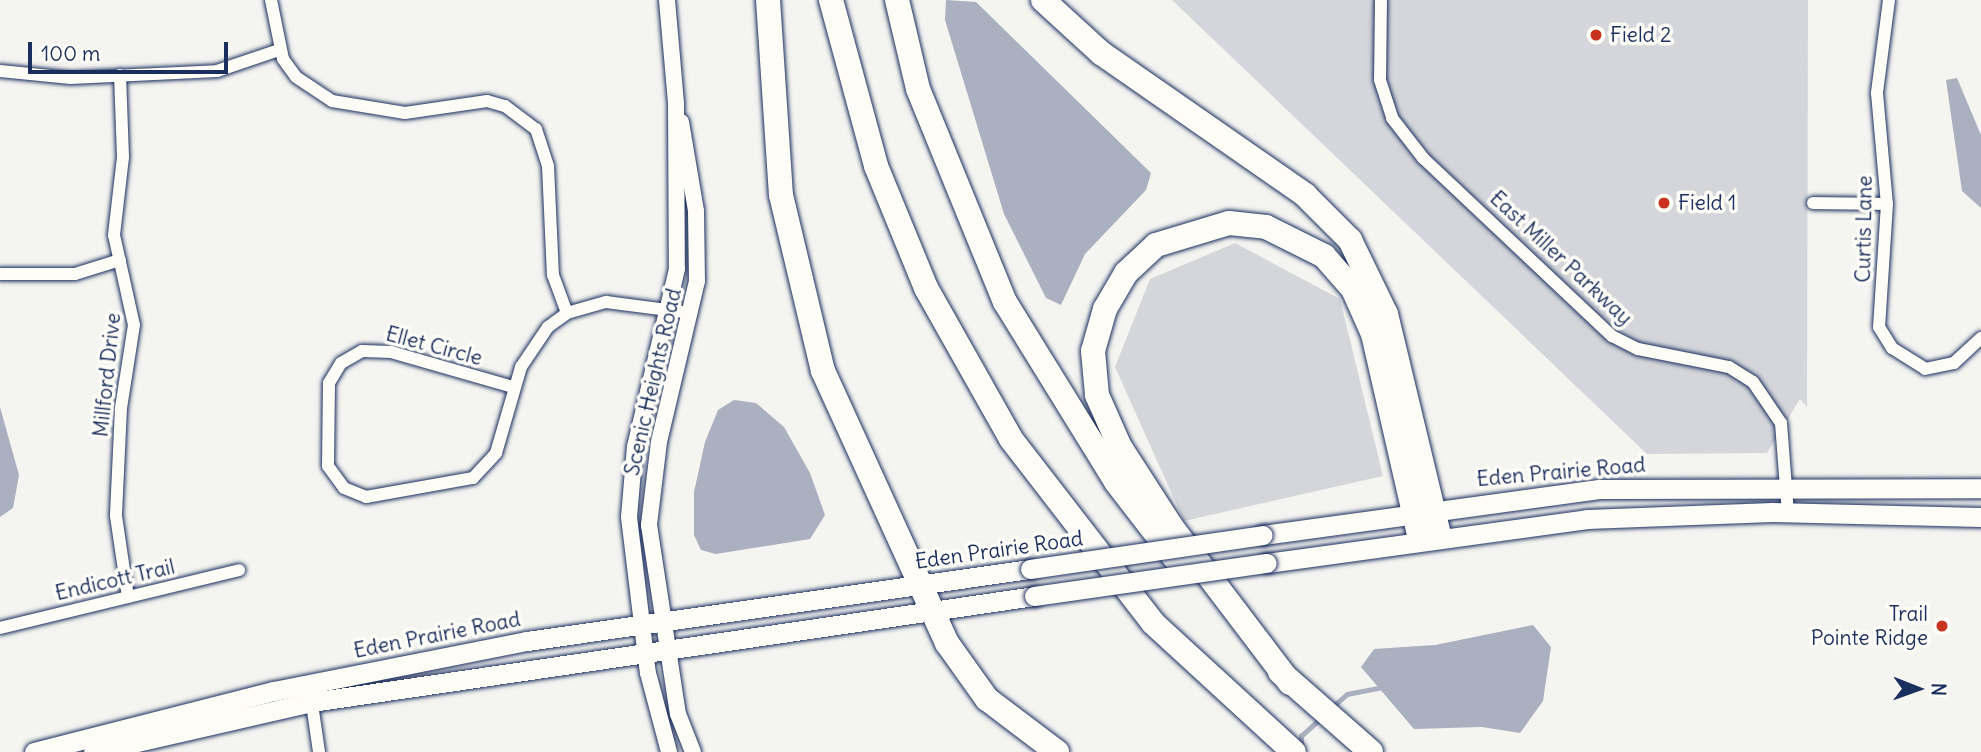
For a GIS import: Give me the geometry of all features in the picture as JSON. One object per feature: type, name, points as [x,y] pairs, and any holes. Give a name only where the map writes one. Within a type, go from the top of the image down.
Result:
[{"type":"highway","points":[[768,0],[772,132],[796,269],[823,371],[931,611],[987,699],[1000,729],[1026,752]]},
{"type":"highway","points":[[831,0],[876,166],[916,263],[1011,439],[1153,622],[1294,752]]},
{"type":"highway","points":[[897,0],[918,89],[974,236],[1039,365],[1165,548],[1290,683],[1371,752]]},
{"type":"highway","points":[[1043,0],[1101,53],[1306,195],[1350,240],[1386,314],[1430,537]]},
{"type":"highway","points":[[1290,683],[1171,526],[1120,447],[1097,395],[1093,351],[1105,309],[1126,273],[1156,245],[1229,223],[1266,227],[1324,256],[1353,289],[1373,334],[1425,508]]},
{"type":"highway","points":[[987,699],[1056,752]]},
{"type":"main road","name":"Eden Prairie Road","points":[[34,752],[643,624],[1263,535],[1425,508],[1599,489],[1787,485],[1981,488]]},
{"type":"main road","name":"Eden Prairie Road","points":[[93,752],[310,693],[668,650],[1430,537],[1587,519],[1788,513],[1981,517]]},
{"type":"street","points":[[271,0],[279,50],[313,91],[356,108],[405,113],[487,101],[522,116],[544,146],[553,275],[567,313]]},
{"type":"street","name":"Scenic Heights Road","points":[[667,0],[676,103],[679,243],[671,309],[631,473],[630,537],[646,653],[669,752]]},
{"type":"street","name":"East Miller Parkway","points":[[1381,0],[1380,80],[1392,118],[1423,158],[1612,335],[1638,349],[1729,367],[1753,382],[1781,423],[1788,513]]},
{"type":"street","name":"Curtis Lane","points":[[1888,0],[1877,93],[1887,204],[1879,327],[1886,341],[1918,367],[1935,370],[1968,355],[1981,338]]},
{"type":"street","points":[[0,71],[120,75],[236,69],[279,50]]},
{"type":"street","name":"Millford Drive","points":[[120,75],[123,157],[113,211],[134,325],[121,408],[116,516],[128,597]]},
{"type":"street","name":"Scenic Heights Road","points":[[676,103],[690,158],[699,247],[691,313],[650,490],[664,621],[678,714],[693,752]]},
{"type":"street","points":[[1813,203],[1887,204]]},
{"type":"street","points":[[0,274],[75,274],[120,260]]},
{"type":"street","name":"Ellet Circle","points":[[513,387],[391,352],[351,355],[329,383],[328,466],[344,488],[366,497],[473,478],[496,453],[513,387],[532,345],[567,313],[606,302],[691,313]]},
{"type":"street","name":"Endicott Trail","points":[[0,628],[239,570]]},
{"type":"street","points":[[310,693],[319,752]]},
{"type":"shaded area","points":[[1172,0],[1808,0],[1807,407],[1800,399],[1767,453],[1647,454]]},
{"type":"shaded area","points":[[1235,243],[1340,299],[1383,476],[1184,521],[1115,367],[1150,279]]},
{"type":"water","points":[[946,0],[976,2],[1151,173],[1146,190],[1085,254],[1061,305],[1046,298],[1004,214],[945,20]]},
{"type":"water","points":[[1957,78],[1981,135],[1981,208],[1962,191],[1946,80]]},
{"type":"water","points":[[734,400],[756,403],[784,427],[810,473],[825,515],[810,539],[716,554],[701,550],[694,535],[694,492],[705,442],[718,410]]},
{"type":"water","points":[[0,407],[19,475],[13,508],[0,517]]},
{"type":"water","points":[[1533,625],[1551,647],[1543,701],[1520,733],[1482,727],[1414,729],[1361,667],[1374,649],[1435,645]]},
{"type":"waterway","points":[[1331,708],[1347,694],[1383,687]]},
{"type":"waterway","points":[[1301,747],[1301,736],[1320,719]]},
{"type":"place","name":"Field 2","points":[[1596,35]]},
{"type":"place","name":"Field 1","points":[[1664,203]]},
{"type":"place","name":"Trail Pointe Ridge","points":[[1942,626]]}]
